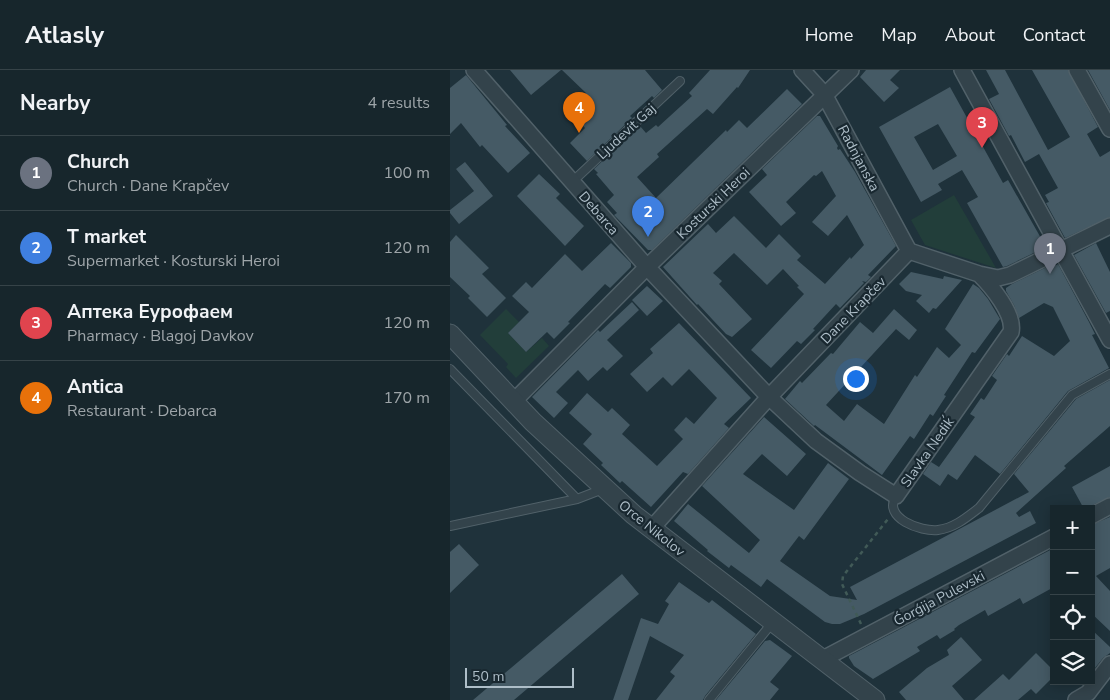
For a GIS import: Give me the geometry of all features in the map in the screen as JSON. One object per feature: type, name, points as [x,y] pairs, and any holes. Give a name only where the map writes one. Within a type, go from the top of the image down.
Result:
[{"type":"street","name":"Debarca","points":[[474,70],[647,268],[769,398]]},
{"type":"street","name":"Radnjanska","points":[[802,70],[824,94],[909,251]]},
{"type":"street","name":"Kosturski Heroi","points":[[513,402],[824,94],[851,70]]},
{"type":"street","points":[[962,70],[1110,340]]},
{"type":"street","points":[[1077,70],[1110,129]]},
{"type":"street","points":[[909,251],[979,274],[1004,278],[1110,226]]},
{"type":"street","name":"Dane Krapčev","points":[[651,529],[769,398],[909,251]]},
{"type":"street","name":"Slavka Nediḱ","points":[[769,398],[816,441],[860,473],[896,503],[1011,332],[1012,324],[1007,313],[991,288],[979,274]]},
{"type":"street","name":"Orce Nikolov","points":[[450,334],[513,402],[604,488],[651,529],[875,700]]},
{"type":"street","points":[[1095,514],[1110,506]]},
{"type":"street","name":"Ǵorǵija Pulevski","points":[[823,659],[1050,539]]},
{"type":"street","points":[[1076,700],[1088,693],[1110,664]]},
{"type":"lane","name":"Ljudevit Gaj","points":[[572,182],[680,81]]},
{"type":"lane","points":[[450,369],[577,499]]},
{"type":"lane","points":[[896,503],[901,519],[911,526],[920,529],[939,530],[959,523],[979,508],[1072,395],[1110,374]]},
{"type":"lane","points":[[450,526],[577,499],[604,488]]},
{"type":"lane","points":[[709,700],[773,622]]},
{"type":"path","points":[[867,636],[842,584],[842,576],[896,503]]},
{"type":"green space","points":[[954,195],[996,268],[925,245],[911,220]]},
{"type":"green space","points":[[506,309],[519,322],[508,333],[526,352],[542,338],[549,346],[516,378],[506,367],[508,364],[480,335]]},
{"type":"building","points":[[510,70],[561,70],[531,95]]},
{"type":"building","points":[[562,70],[645,70],[662,90],[654,98],[652,96],[630,116],[632,118],[587,161],[570,143],[585,128],[568,110],[586,93]]},
{"type":"building","points":[[710,70],[750,70],[738,88],[713,114],[707,109],[657,154],[659,157],[637,177],[656,198],[726,130],[727,132],[739,120],[747,128],[787,89],[802,104],[652,250],[648,250],[614,215],[617,213],[607,202],[614,195],[594,169],[640,126],[646,133],[656,125],[658,127],[692,96],[689,93]]},
{"type":"building","points":[[866,70],[900,70],[890,80],[899,88],[884,102],[860,77]]},
{"type":"building","points":[[986,70],[1005,70],[1048,150],[1070,137],[1032,70],[1068,70],[1098,127],[1087,134],[1100,157],[1110,151],[1110,217],[1065,238],[1046,203],[1049,202],[1045,195],[1058,188],[1039,154],[1025,162],[1011,135],[1009,136],[989,99],[999,94]]},
{"type":"building","points":[[1088,70],[1110,70],[1110,110]]},
{"type":"building","points":[[466,75],[507,125],[505,126],[530,153],[508,173],[482,145],[480,147],[461,123],[450,134],[450,88]]},
{"type":"building","points":[[950,87],[1003,183],[1008,180],[1046,247],[1003,267],[967,203],[978,197],[962,170],[938,184],[942,190],[921,202],[879,127]],"holes":[[[938,124],[957,156],[933,170],[914,137]]]},
{"type":"building","points":[[817,116],[820,116],[838,146],[838,150],[840,149],[855,172],[896,246],[868,275],[871,277],[866,282],[862,281],[864,283],[840,308],[836,304],[801,344],[797,341],[771,368],[751,350],[804,294],[783,269],[767,285],[734,253],[713,273],[722,281],[719,284],[752,319],[732,337],[726,334],[697,305],[663,267],[708,224],[716,233],[734,216],[766,248],[779,234],[801,256],[797,260],[825,284],[850,257],[851,259],[864,245],[847,215],[828,236],[812,222],[836,196],[822,171],[816,176],[814,175],[786,202],[796,213],[781,226],[749,192],[767,175],[762,169]]},
{"type":"building","points":[[465,162],[493,196],[459,224],[450,213],[450,210],[474,191],[456,169]]},
{"type":"building","points":[[539,174],[560,194],[556,198],[584,226],[565,246],[517,196]]},
{"type":"building","points":[[456,235],[489,268],[482,274],[506,298],[487,317],[468,298],[470,296],[450,277],[450,242]]},
{"type":"building","points":[[611,243],[631,263],[631,267],[610,288],[605,284],[554,339],[547,332],[526,352],[508,333],[529,312],[512,296],[526,282],[532,288],[565,254],[582,271]]},
{"type":"building","points":[[1096,243],[1110,272],[1110,311],[1106,313],[1074,255]]},
{"type":"building","points":[[1055,263],[1056,265],[1058,264],[1089,322],[1095,334],[1092,335],[1109,368],[1068,391],[1000,474],[975,455],[957,480],[948,474],[940,486],[923,474],[931,462],[939,467],[975,417],[970,414],[981,398],[984,400],[997,380],[992,376],[1007,354],[1009,356],[1022,336],[1054,356],[1070,341],[1053,307],[1044,303],[1019,318],[1006,291],[1006,288],[1012,284]]},
{"type":"building","points":[[911,272],[943,279],[944,276],[962,280],[936,309],[933,308],[929,313],[916,301],[922,295],[906,291],[899,284]]},
{"type":"building","points":[[973,284],[988,299],[1000,319],[975,353],[972,352],[944,395],[946,396],[933,416],[930,414],[914,439],[910,436],[882,475],[814,426],[785,399],[800,381],[802,383],[831,353],[833,354],[860,322],[873,333],[894,309],[917,330],[909,340],[896,329],[826,405],[844,421],[857,404],[884,424],[915,375],[917,377],[937,347],[949,358],[961,345],[945,329]]},
{"type":"building","points":[[647,286],[663,301],[647,316],[632,300]]},
{"type":"building","points":[[632,302],[639,310],[607,340],[623,356],[607,371],[603,367],[588,381],[578,370],[556,392],[568,403],[554,418],[532,397],[598,330],[600,332]]},
{"type":"building","points":[[679,323],[751,398],[724,424],[729,428],[688,474],[683,472],[651,507],[622,481],[620,483],[601,465],[603,463],[583,444],[592,434],[569,413],[587,393],[608,412],[612,408],[630,425],[622,434],[657,466],[683,439],[674,430],[686,417],[694,424],[717,398],[689,369],[672,386],[663,377],[647,392],[630,374],[653,353],[650,349]]},
{"type":"building","points":[[1110,380],[1110,426],[1064,466],[1066,468],[1016,513],[1019,517],[1030,511],[1036,523],[864,614],[840,624],[825,622],[767,579],[761,587],[731,565],[729,568],[674,521],[688,504],[749,553],[760,540],[702,486],[764,417],[806,454],[787,476],[762,454],[743,474],[794,510],[828,463],[849,479],[804,540],[799,536],[780,561],[830,596],[857,600],[850,587],[1029,492],[1014,474],[1076,399]]},
{"type":"building","points":[[1110,466],[1110,497],[1093,505],[1082,505],[1072,487]]},
{"type":"building","points":[[1110,517],[1110,568],[1096,576],[1110,591],[1110,631],[1095,617],[1095,523]]},
{"type":"building","points":[[459,544],[479,565],[450,593],[450,552]]},
{"type":"building","points":[[1050,550],[1050,589],[1023,604],[1020,598],[988,616],[985,610],[940,639],[937,635],[917,647],[920,651],[873,679],[854,666],[849,656]]},
{"type":"building","points":[[622,574],[639,594],[514,700],[473,700]]},
{"type":"building","points":[[679,582],[709,603],[712,600],[756,634],[703,700],[656,700],[675,676],[670,672],[684,655],[650,636],[628,700],[613,700],[641,618],[658,624],[669,604],[665,601]]},
{"type":"building","points":[[1095,633],[1110,647],[1110,653],[1095,668]]},
{"type":"building","points":[[961,637],[982,660],[952,686],[964,700],[906,700],[899,692],[927,668],[949,655],[947,650]]},
{"type":"building","points":[[770,640],[792,656],[770,682],[779,689],[770,700],[716,700],[765,641]]},
{"type":"building","points":[[1036,653],[1050,667],[1050,680],[1036,694],[1031,689],[1018,700],[974,700],[1003,674],[1009,680]]},
{"type":"place","name":"Antica","points":[[579,133]]},
{"type":"place","name":"Аптека Еурофаем","points":[[982,148]]},
{"type":"place","name":"T market","points":[[648,237]]},
{"type":"place","name":"Church","points":[[1050,274]]}]
